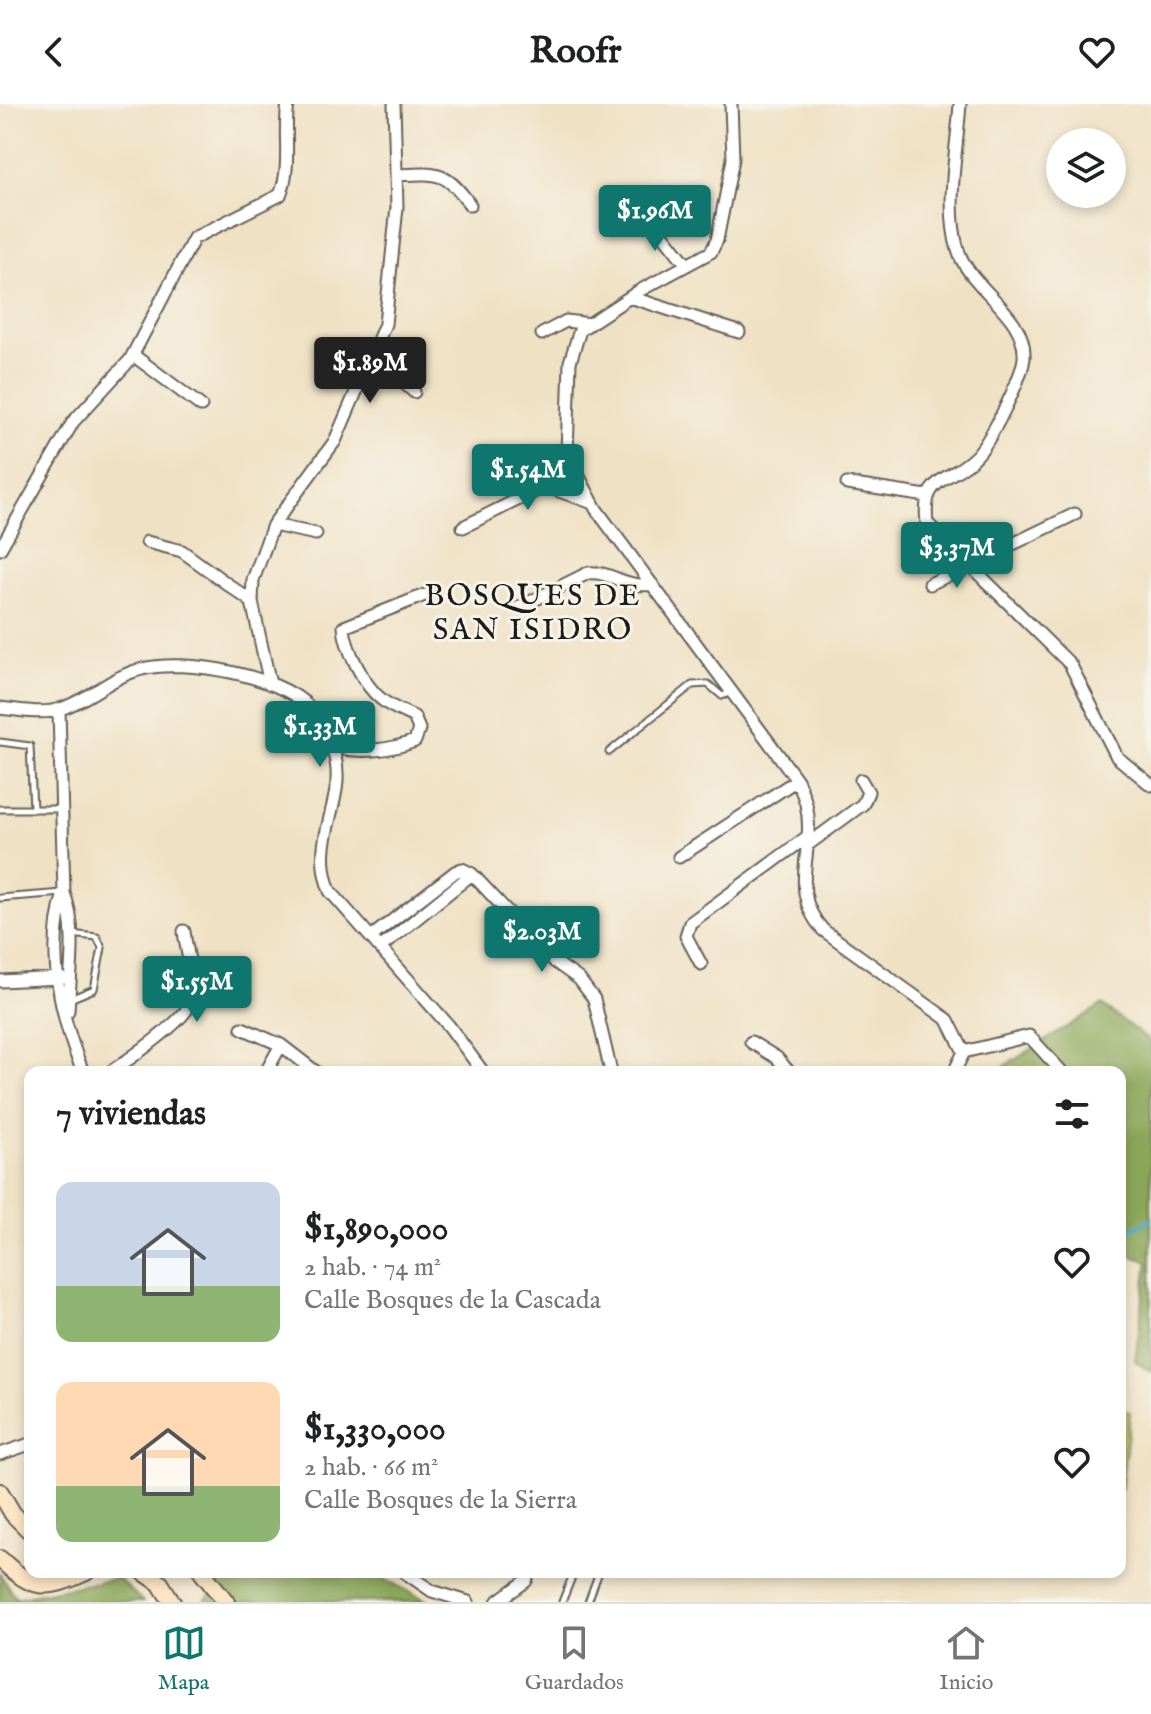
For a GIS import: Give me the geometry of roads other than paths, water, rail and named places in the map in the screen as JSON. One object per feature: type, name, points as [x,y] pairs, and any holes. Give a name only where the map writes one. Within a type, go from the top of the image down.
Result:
[{"type":"main road","points":[[0,1492],[13,1514],[24,1525]]},
{"type":"main road","points":[[0,1559],[23,1580],[39,1586],[58,1584],[72,1578]]},
{"type":"main road","points":[[153,1578],[160,1583],[172,1602]]},
{"type":"main road","points":[[207,1578],[226,1602]]},
{"type":"street","points":[[0,549],[73,422],[133,355],[194,238],[280,195],[287,169],[284,131],[288,104]]},
{"type":"street","points":[[270,684],[252,602],[257,561],[273,525],[335,441],[385,324],[397,207],[394,104]]},
{"type":"street","points":[[731,104],[733,159],[717,240],[711,252],[630,297],[580,330],[570,362],[567,454],[593,503],[797,780],[806,804],[803,894],[808,914],[823,930],[948,1020],[964,1052]]},
{"type":"street","points":[[960,104],[952,225],[959,254],[1017,327],[1024,356],[1018,383],[977,456],[933,486],[924,501],[927,523],[1070,664],[1117,757],[1151,785]]},
{"type":"street","points":[[396,175],[434,174],[454,182],[470,205]]},
{"type":"street","points":[[640,219],[657,227],[687,265]]},
{"type":"street","points":[[630,297],[739,332]]},
{"type":"street","points":[[542,334],[566,321],[590,324]]},
{"type":"street","points":[[133,355],[201,406]]},
{"type":"street","points":[[368,364],[395,375],[414,392]]},
{"type":"street","points":[[847,484],[927,496]]},
{"type":"street","points":[[463,527],[545,486],[593,503]]},
{"type":"street","points":[[930,584],[1075,514]]},
{"type":"street","points":[[273,525],[316,534]]},
{"type":"street","points":[[147,542],[182,551],[252,602]]},
{"type":"street","points":[[518,608],[588,573],[601,572],[634,587],[652,584]]},
{"type":"street","points":[[332,747],[346,750],[395,749],[415,741],[419,729],[414,717],[382,701],[372,690],[345,638],[344,627],[425,595]]},
{"type":"street","points":[[0,708],[59,710],[119,677],[161,666],[220,671],[270,684],[309,707],[332,747],[338,783],[322,846],[322,871],[330,891],[449,1026],[479,1066]]},
{"type":"street","points":[[59,710],[64,893],[70,909],[71,934],[70,978],[65,1000]]},
{"type":"street","points":[[679,857],[797,780]]},
{"type":"street","points":[[701,964],[686,936],[690,923],[863,804],[868,792],[861,780]]},
{"type":"street","points":[[371,937],[455,872],[462,869],[472,874],[555,962],[579,979],[594,999],[610,1066]]},
{"type":"street","points":[[380,948],[472,874]]},
{"type":"street","points":[[64,893],[59,909],[56,979],[65,1000],[67,1021],[81,1066]]},
{"type":"street","points":[[119,1066],[136,1055],[188,1008],[191,993],[184,931]]},
{"type":"street","points":[[0,981],[70,978]]},
{"type":"street","points":[[242,1028],[281,1045],[308,1066]]},
{"type":"street","points":[[957,1066],[964,1052],[1029,1036],[1056,1066]]},
{"type":"street","points":[[751,1042],[777,1058],[784,1066]]},
{"type":"street","points":[[269,1066],[281,1045]]},
{"type":"street","points":[[0,1454],[24,1446]]},
{"type":"street","points":[[413,1578],[432,1591],[468,1602]]},
{"type":"street","points":[[497,1602],[527,1578]]},
{"type":"lane","points":[[609,752],[692,685],[708,684],[722,696],[732,692]]},
{"type":"lane","points":[[0,742],[30,746],[33,809]]},
{"type":"lane","points":[[0,809],[61,809]]},
{"type":"lane","points":[[0,898],[64,893]]},
{"type":"lane","points":[[65,1000],[94,989],[102,948],[97,937],[71,934]]},
{"type":"lane","points":[[562,1602],[572,1578]]},
{"type":"lane","points":[[588,1602],[597,1578]]},
{"type":"waterway","points":[[1126,1231],[1151,1220]]},
{"type":"district","name":"BOSQUES DE SAN ISIDRO","points":[[533,614]]}]
